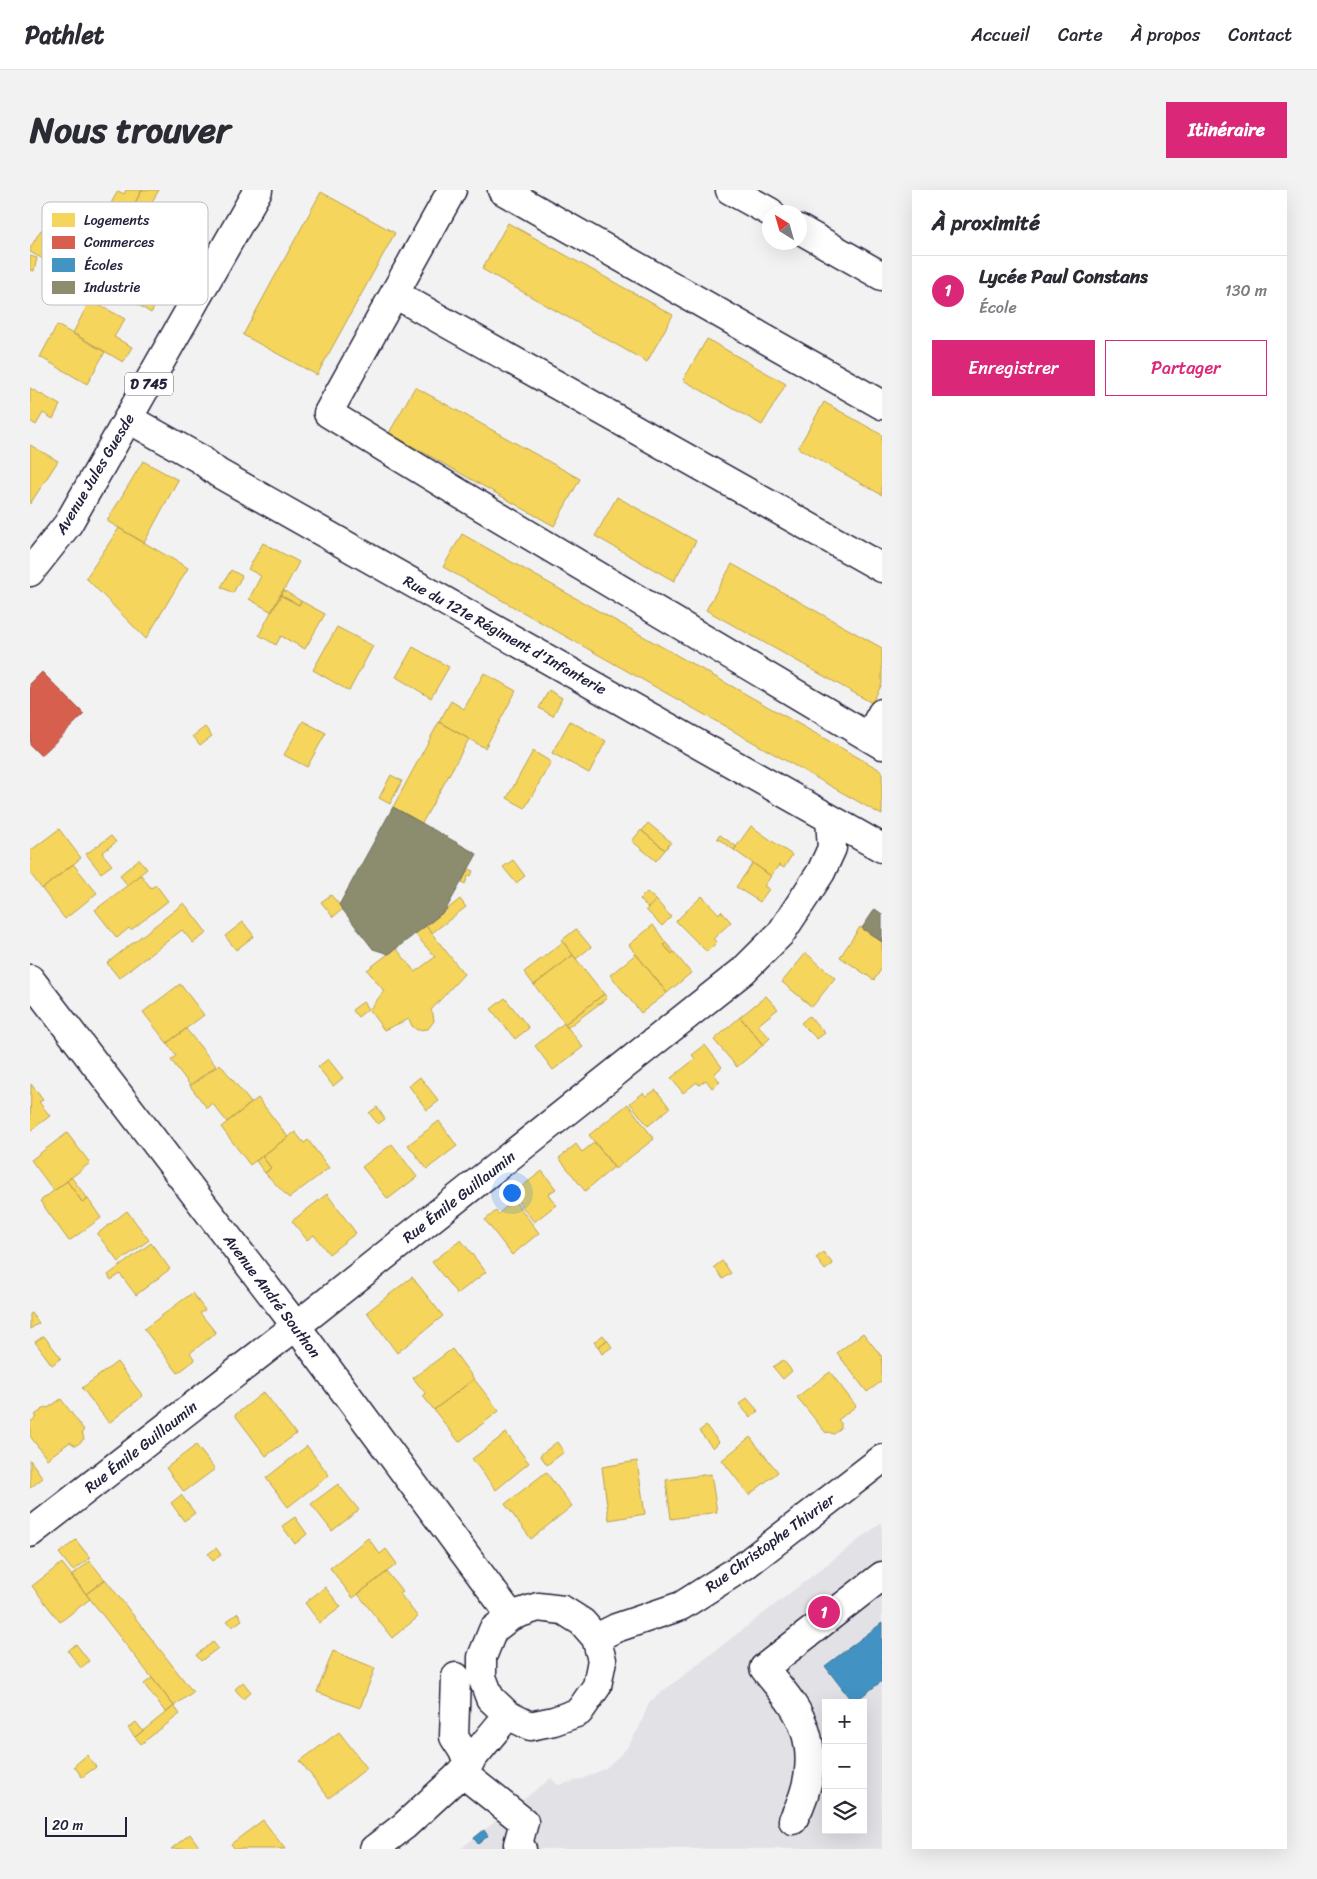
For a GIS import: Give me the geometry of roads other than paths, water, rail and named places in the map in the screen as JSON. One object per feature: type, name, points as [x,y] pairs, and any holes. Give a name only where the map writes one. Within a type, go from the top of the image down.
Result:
[{"type":"street","name":"Avenue Jules Guesde","points":[[208,278],[258,190]]},
{"type":"street","points":[[452,190],[396,294],[328,413],[875,741],[882,713]]},
{"type":"street","points":[[502,190],[882,405]]},
{"type":"street","points":[[730,190],[762,208]]},
{"type":"street","points":[[807,233],[882,276]]},
{"type":"street","points":[[396,294],[882,568]]},
{"type":"street","name":"Avenue Jules Guesde","points":[[30,572],[68,524],[193,305]]},
{"type":"street","name":"Rue du 121e Régiment d'Infanterie","points":[[129,418],[200,459],[218,473],[882,848]]},
{"type":"street","name":"Rue Émile Guillaumin","points":[[30,1532],[296,1326],[744,972],[781,933],[821,872],[832,848],[830,819]]},
{"type":"street","name":"Avenue André Southon","points":[[30,979],[296,1326],[511,1616]]},
{"type":"street","name":"Rue Christophe Thivrier","points":[[596,1638],[616,1628],[681,1606],[744,1566],[882,1459]]},
{"type":"street","points":[[793,1820],[808,1786],[809,1744],[803,1725],[793,1706],[764,1668],[882,1576]]},
{"type":"street","points":[[538,1607],[563,1610],[582,1622],[596,1638],[602,1660],[597,1686],[579,1712],[554,1721],[530,1726],[508,1715],[490,1698],[482,1677],[482,1657],[493,1630],[511,1616],[538,1607]]},
{"type":"street","points":[[456,1677],[454,1737],[465,1767],[524,1822],[518,1847]]},
{"type":"street","points":[[374,1849],[404,1826],[465,1767],[508,1715]]},
{"type":"place","name":"Lycée Paul Constans","points":[[824,1612]]}]
